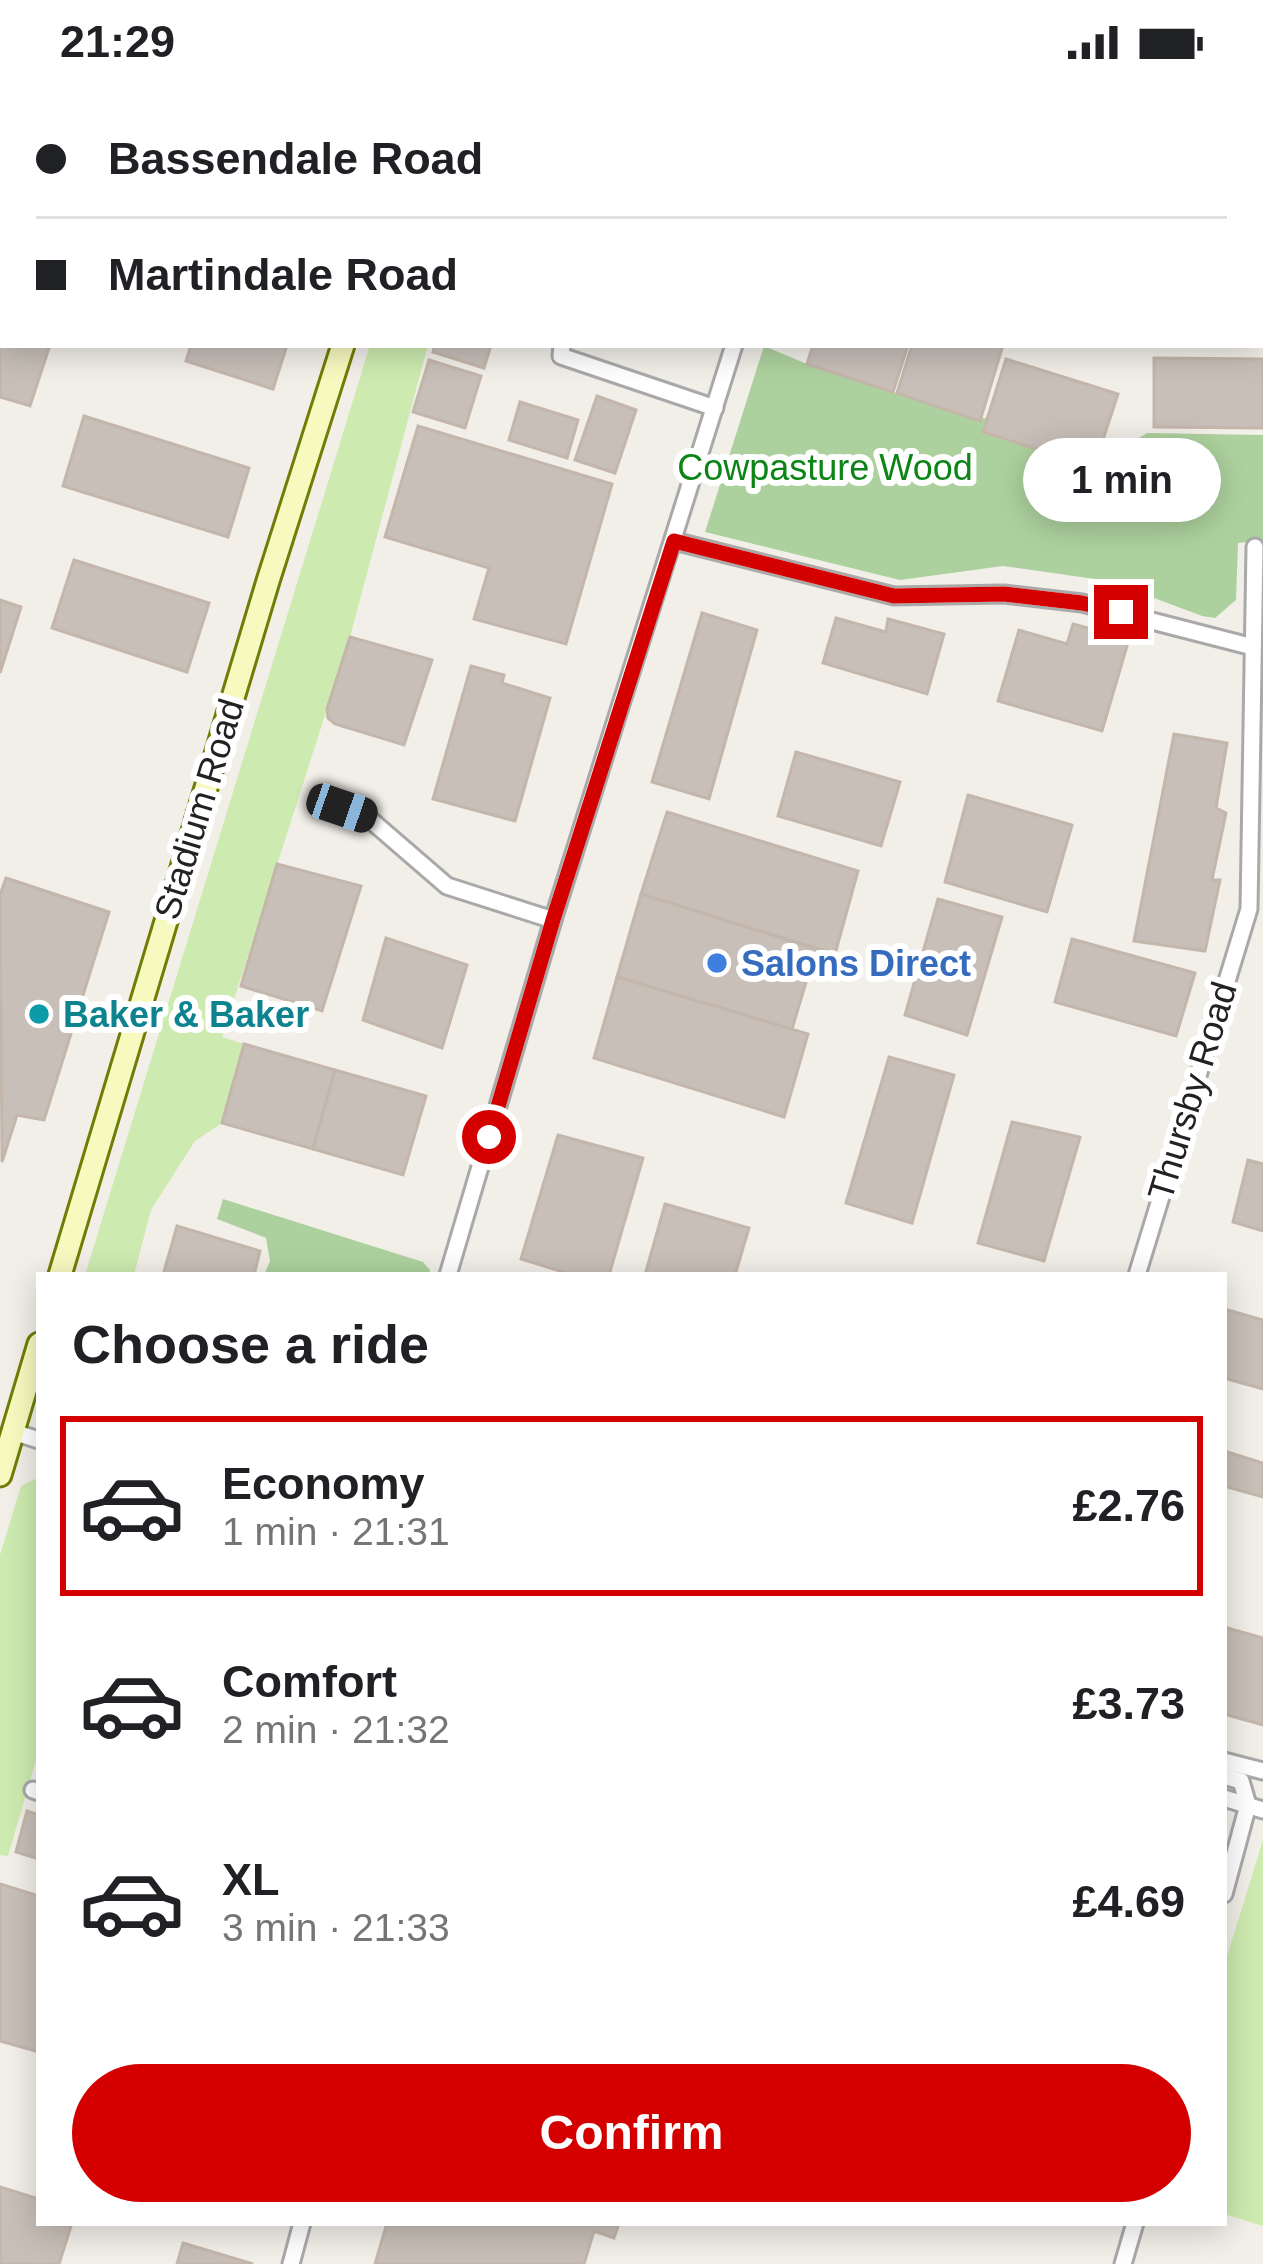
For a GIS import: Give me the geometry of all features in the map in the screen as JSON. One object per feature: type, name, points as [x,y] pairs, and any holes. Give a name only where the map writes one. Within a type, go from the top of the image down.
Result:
[{"type":"street","name":"Stadium Road","points":[[61,1272],[342,348]]},
{"type":"street","points":[[562,348],[562,356],[715,408]]},
{"type":"street","points":[[449,1272],[553,920],[733,348]]},
{"type":"street","points":[[674,541],[894,596],[1004,594],[1082,603],[1252,647]]},
{"type":"street","name":"Thursby Road","points":[[1138,1272],[1249,909],[1255,547]]},
{"type":"street","points":[[318,799],[366,816],[447,886],[553,920]]},
{"type":"street","points":[[0,1475],[36,1354]]},
{"type":"street","points":[[13,1432],[36,1439]]},
{"type":"street","points":[[1227,1761],[1263,1772]]},
{"type":"street","points":[[1227,1777],[1241,1781],[1256,1808],[1227,1886]]},
{"type":"street","points":[[1227,1799],[1256,1808]]},
{"type":"street","points":[[291,2264],[301,2226]]},
{"type":"street","points":[[1123,2264],[1134,2226]]},
{"type":"green space","points":[[369,348],[427,348],[350,637],[222,1037],[244,1044],[222,1123],[195,1141],[151,1210],[135,1272],[86,1272]]},
{"type":"green space","name":"Cowpasture Wood","points":[[763,348],[987,419],[984,432],[1094,467],[1147,433],[1263,435],[1263,540],[1238,543],[1236,600],[1215,618],[1109,581],[1003,566],[900,580],[705,532]]},
{"type":"green space","points":[[223,1199],[423,1262],[430,1272],[265,1272],[270,1261],[266,1238],[217,1219]]},
{"type":"green space","points":[[36,1478],[36,1760],[8,1856],[0,1855],[0,1555],[21,1486]]},
{"type":"green space","points":[[1263,1840],[1263,2226],[1227,2215],[1227,1956]]},
{"type":"building","points":[[0,348],[49,348],[30,406],[0,397]]},
{"type":"building","points":[[190,348],[286,348],[273,389],[186,361]]},
{"type":"building","points":[[434,348],[490,348],[484,368],[433,352]]},
{"type":"building","points":[[812,348],[907,348],[893,392],[807,364]]},
{"type":"building","points":[[911,348],[1002,348],[980,421],[897,393]]},
{"type":"building","points":[[1154,358],[1263,359],[1263,428],[1154,427]]},
{"type":"building","points":[[1006,359],[1118,394],[1094,467],[983,432]]},
{"type":"building","points":[[429,360],[481,376],[465,428],[413,412]]},
{"type":"building","points":[[597,396],[636,410],[615,473],[575,460]]},
{"type":"building","points":[[520,402],[578,420],[567,458],[509,440]]},
{"type":"building","points":[[84,416],[249,468],[228,537],[63,486]]},
{"type":"building","points":[[418,426],[612,484],[566,644],[474,619],[489,568],[385,537]]},
{"type":"building","points":[[74,560],[209,603],[187,672],[52,628]]},
{"type":"building","points":[[0,600],[21,607],[0,673]]},
{"type":"building","points":[[702,613],[757,630],[709,799],[652,782]]},
{"type":"building","points":[[836,618],[886,632],[888,619],[944,634],[927,694],[823,663]]},
{"type":"building","points":[[1073,624],[1129,639],[1102,731],[998,701],[1019,630],[1067,644]]},
{"type":"building","points":[[350,637],[432,660],[404,745],[328,718]]},
{"type":"building","points":[[471,666],[504,675],[502,683],[550,698],[515,821],[433,799]]},
{"type":"building","points":[[1174,734],[1227,743],[1216,808],[1226,813],[1212,880],[1220,880],[1205,951],[1134,941]]},
{"type":"building","points":[[796,752],[900,782],[881,846],[778,816]]},
{"type":"building","points":[[968,795],[1072,825],[1047,912],[945,882]]},
{"type":"building","points":[[667,812],[858,871],[835,954],[641,894]]},
{"type":"building","points":[[277,864],[361,886],[322,1011],[241,986]]},
{"type":"building","name":"Baker & Baker","points":[[6,878],[109,912],[44,1120],[17,1115],[2,1162],[0,895]]},
{"type":"building","name":"Salons Direct","points":[[641,894],[816,949],[792,1029],[617,977]]},
{"type":"building","points":[[938,899],[1002,917],[967,1035],[905,1015]]},
{"type":"building","points":[[386,938],[467,965],[442,1048],[363,1020]]},
{"type":"building","points":[[1072,939],[1195,973],[1176,1036],[1055,1002]]},
{"type":"building","points":[[617,977],[808,1034],[784,1117],[594,1058]]},
{"type":"building","points":[[244,1044],[335,1070],[313,1149],[222,1123]]},
{"type":"building","points":[[889,1057],[954,1075],[912,1223],[846,1203]]},
{"type":"building","points":[[335,1070],[426,1096],[403,1175],[313,1149]]},
{"type":"building","points":[[1012,1122],[1080,1137],[1044,1261],[978,1243]]},
{"type":"building","points":[[558,1135],[643,1158],[610,1272],[563,1272],[521,1259]]},
{"type":"building","points":[[1248,1160],[1263,1164],[1263,1231],[1233,1222]]},
{"type":"building","points":[[665,1204],[749,1228],[736,1272],[646,1272]]},
{"type":"building","points":[[177,1226],[260,1251],[255,1272],[164,1272]]},
{"type":"building","points":[[1227,1310],[1263,1320],[1263,1389],[1227,1379]]},
{"type":"building","points":[[1227,1452],[1263,1463],[1263,1497],[1227,1487]]},
{"type":"building","points":[[1227,1628],[1263,1638],[1263,1725],[1227,1715]]},
{"type":"building","points":[[27,1811],[36,1814],[36,1858],[16,1852]]},
{"type":"building","points":[[0,1884],[36,1895],[36,2051],[0,2041]]},
{"type":"building","points":[[0,2187],[36,2198],[36,2226],[71,2226],[59,2264],[0,2264]]},
{"type":"building","points":[[386,2226],[618,2226],[614,2238],[594,2231],[584,2264],[375,2264]]},
{"type":"building","points":[[183,2243],[253,2264],[177,2264]]},
{"type":"place","name":"Salons Direct","points":[[717,963]]},
{"type":"place","name":"Baker & Baker","points":[[39,1014]]},
{"type":"route","points":[[489,1137],[674,541],[894,596],[1004,594],[1121,612]]}]
